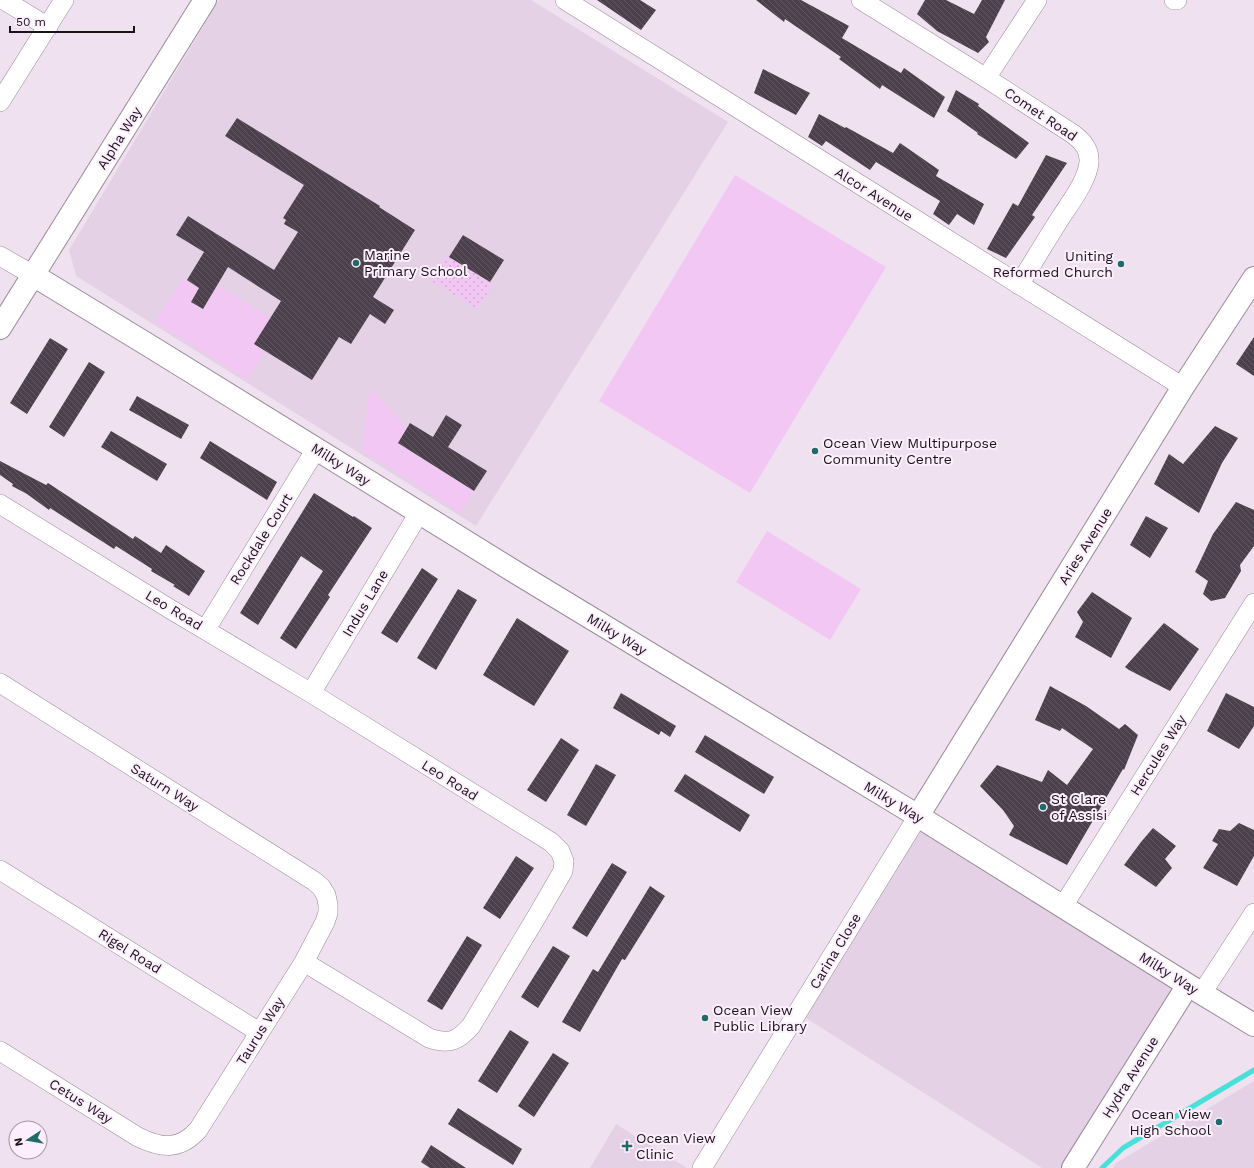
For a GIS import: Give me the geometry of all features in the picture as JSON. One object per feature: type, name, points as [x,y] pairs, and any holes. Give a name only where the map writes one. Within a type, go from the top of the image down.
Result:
[{"type":"street","points":[[4,0],[48,27]]},
{"type":"street","points":[[0,102],[64,0]]},
{"type":"street","name":"Alpha Way","points":[[33,275],[205,0]]},
{"type":"street","name":"Alcor Avenue","points":[[565,0],[1183,387]]},
{"type":"street","name":"Comet Road","points":[[861,0],[1080,139],[1088,153],[1089,162],[1078,190],[1019,285]]},
{"type":"street","points":[[986,78],[1037,0]]},
{"type":"street","points":[[0,256],[33,275],[0,328]]},
{"type":"street","name":"Milky Way","points":[[33,275],[419,513],[918,816],[1254,1025]]},
{"type":"street","name":"Aries Avenue","points":[[918,816],[1183,387],[1254,278]]},
{"type":"street","name":"Rockdale Court","points":[[206,629],[316,449]]},
{"type":"street","name":"Leo Road","points":[[0,504],[170,609],[311,692],[551,842],[560,851],[564,861],[563,871],[538,916],[471,1026],[463,1035],[451,1042],[440,1042],[429,1038],[304,962]]},
{"type":"street","name":"Indus Lane","points":[[311,692],[419,513]]},
{"type":"street","name":"Hercules Way","points":[[1063,906],[1254,603]]},
{"type":"street","name":"Saturn Way","points":[[0,682],[314,881],[321,887],[326,895]]},
{"type":"street","name":"Carina Close","points":[[702,1168],[918,816]]},
{"type":"street","name":"Rigel Road","points":[[0,870],[259,1032]]},
{"type":"street","name":"Taurus Way","points":[[164,1146],[177,1145],[184,1142],[191,1138],[198,1130],[304,962],[325,922],[328,913],[326,895]]},
{"type":"street","points":[[1195,989],[1254,912]]},
{"type":"street","name":"Hydra Avenue","points":[[1073,1168],[1195,989]]},
{"type":"street","name":"Cetus Way","points":[[0,1051],[138,1137],[164,1146]]},
{"type":"shaded area","name":"Marine Primary School","points":[[219,0],[531,0],[728,122],[476,526],[76,276],[69,250]]},
{"type":"shaded area","points":[[735,175],[886,267],[750,493],[599,401]]},
{"type":"shaded area","points":[[446,255],[493,284],[478,308],[430,280]]},
{"type":"shaded area","points":[[183,278],[199,288],[191,302],[203,309],[218,285],[271,318],[265,351],[248,380],[155,322]]},
{"type":"shaded area","points":[[374,391],[407,428],[398,444],[474,491],[461,513],[362,451],[369,394]]},
{"type":"shaded area","points":[[767,531],[861,589],[830,640],[736,582]]},
{"type":"shaded area","points":[[918,816],[1188,985],[1073,1168],[1042,1168],[798,1013]]},
{"type":"shaded area","name":"Ocean View High School","points":[[1254,1081],[1254,1168],[1113,1168],[1116,1163]]},
{"type":"shaded area","name":"Ocean View Clinic","points":[[616,1124],[687,1168],[590,1168]]},
{"type":"building","points":[[597,0],[640,0],[656,10],[641,30]]},
{"type":"building","points":[[756,0],[801,0],[849,26],[842,38],[901,73],[904,68],[945,97],[934,118],[882,85],[880,89],[839,59],[841,57],[785,19],[784,22]]},
{"type":"building","points":[[925,0],[946,0],[974,14],[982,0],[1005,0],[986,37],[989,42],[978,53],[937,31],[917,14]]},
{"type":"building","points":[[763,69],[810,93],[796,115],[754,93]]},
{"type":"building","points":[[956,90],[979,104],[978,106],[1029,143],[1016,159],[977,134],[978,133],[947,111]]},
{"type":"building","points":[[819,114],[893,153],[900,143],[939,170],[936,176],[984,204],[974,225],[957,214],[949,225],[933,214],[940,201],[876,162],[870,170],[826,141],[822,146],[808,137]]},
{"type":"building","points":[[237,118],[380,206],[379,207],[415,230],[373,297],[394,310],[385,324],[370,314],[351,344],[339,337],[312,380],[254,344],[281,301],[228,267],[203,309],[191,302],[199,288],[187,280],[204,252],[176,235],[188,216],[274,270],[298,232],[284,224],[286,220],[283,218],[304,185],[225,136]]},
{"type":"building","points":[[1046,155],[1067,163],[1032,215],[1035,217],[1006,258],[987,249],[1013,203],[1018,206]]},
{"type":"building","points":[[463,235],[504,260],[490,282],[449,257]]},
{"type":"building","points":[[1254,337],[1254,376],[1236,364]]},
{"type":"building","points":[[50,338],[68,349],[27,414],[10,403]]},
{"type":"building","points":[[89,362],[105,372],[64,437],[49,427]]},
{"type":"building","points":[[137,396],[189,425],[181,439],[129,410]]},
{"type":"building","points":[[446,415],[462,425],[448,447],[487,471],[474,491],[398,443],[410,423],[433,437]]},
{"type":"building","points":[[1215,426],[1238,438],[1222,463],[1199,513],[1154,484],[1169,454],[1183,464]]},
{"type":"building","points":[[111,431],[167,464],[157,481],[101,447]]},
{"type":"building","points":[[210,441],[277,482],[267,500],[200,458]]},
{"type":"building","points":[[0,461],[46,485],[48,483],[133,539],[135,536],[161,553],[166,545],[205,571],[189,596],[173,586],[175,585],[151,571],[152,569],[116,546],[114,549],[50,508],[49,510],[27,494],[12,486],[13,484],[0,475]]},
{"type":"building","points":[[314,493],[372,528],[328,595],[330,597],[296,649],[280,638],[323,571],[301,556],[258,625],[240,613]]},
{"type":"building","points":[[1236,502],[1254,510],[1254,546],[1240,565],[1241,571],[1225,598],[1211,601],[1203,594],[1208,581],[1195,572],[1213,534]]},
{"type":"building","points":[[1146,516],[1168,528],[1150,558],[1130,545]]},
{"type":"building","points":[[422,568],[438,579],[397,643],[381,633]]},
{"type":"building","points":[[458,589],[477,600],[436,670],[417,658]]},
{"type":"building","points":[[1092,592],[1132,618],[1111,658],[1075,637],[1083,622],[1077,612]]},
{"type":"building","points":[[517,618],[569,651],[534,706],[483,675]]},
{"type":"building","points":[[1164,623],[1199,649],[1170,691],[1125,667]]},
{"type":"building","points":[[1050,686],[1086,706],[1119,729],[1125,724],[1138,735],[1124,770],[1123,769],[1067,865],[1009,835],[1014,826],[1003,810],[980,786],[997,765],[1042,782],[1048,770],[1067,785],[1093,749],[1062,728],[1060,731],[1035,720]]},
{"type":"building","points":[[621,693],[676,726],[670,737],[661,731],[659,735],[613,708]]},
{"type":"building","points":[[1226,693],[1254,707],[1254,726],[1239,749],[1207,731]]},
{"type":"building","points":[[705,735],[774,777],[764,794],[695,752]]},
{"type":"building","points":[[561,738],[579,750],[546,802],[527,790]]},
{"type":"building","points":[[596,764],[616,775],[586,826],[567,815]]},
{"type":"building","points":[[685,774],[750,815],[740,832],[674,791]]},
{"type":"building","points":[[1239,823],[1254,830],[1254,856],[1237,886],[1203,868],[1218,844],[1212,841],[1219,829],[1230,831]]},
{"type":"building","points":[[1153,828],[1176,846],[1165,859],[1172,868],[1156,887],[1124,865]]},
{"type":"building","points":[[516,856],[534,868],[500,919],[483,908]]},
{"type":"building","points":[[612,863],[627,872],[587,937],[572,928]]},
{"type":"building","points":[[650,886],[665,896],[625,960],[622,959],[580,1032],[562,1022],[593,969],[598,972]]},
{"type":"building","points":[[467,936],[482,945],[442,1010],[427,1001]]},
{"type":"building","points":[[553,946],[570,956],[538,1008],[521,997]]},
{"type":"building","points":[[510,1030],[529,1042],[497,1093],[478,1081]]},
{"type":"building","points":[[553,1053],[569,1063],[534,1117],[518,1106]]},
{"type":"building","points":[[458,1108],[522,1149],[513,1165],[448,1124]]},
{"type":"building","points":[[431,1145],[466,1168],[430,1168],[421,1162]]},
{"type":"waterway","points":[[1102,1168],[1123,1148],[1254,1070]]},
{"type":"place","name":"Marine Primary School","points":[[356,263]]},
{"type":"place","name":"Uniting Reformed Church","points":[[1121,264]]},
{"type":"place","name":"Ocean View Multipurpose Community Centre","points":[[815,451]]},
{"type":"place","name":"St Clare of Assisi","points":[[1043,807]]},
{"type":"place","name":"Ocean View Public Library","points":[[705,1018]]},
{"type":"place","name":"Ocean View High School","points":[[1219,1122]]},
{"type":"place","name":"Ocean View Clinic","points":[[627,1146]]}]
